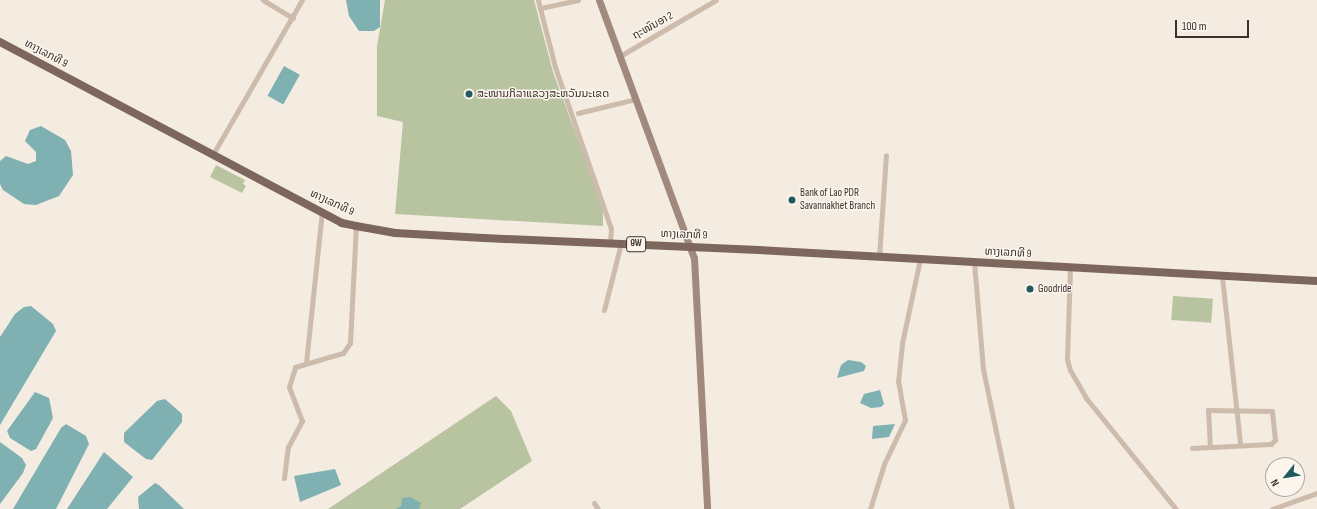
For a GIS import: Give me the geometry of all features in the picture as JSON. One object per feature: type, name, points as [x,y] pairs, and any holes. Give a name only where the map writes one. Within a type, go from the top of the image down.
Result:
[{"type":"main road","name":"ທາງເລກທີ 9","points":[[0,42],[322,212],[356,226],[402,233],[690,246],[1222,277],[1317,281]]},
{"type":"street","points":[[263,0],[293,18]]},
{"type":"street","points":[[213,154],[293,18],[302,0]]},
{"type":"street","points":[[538,0],[555,67],[612,229],[610,243]]},
{"type":"street","points":[[540,8],[578,0]]},
{"type":"street","points":[[599,0],[694,258],[707,509]]},
{"type":"street","name":"ຖະໜົນອາ 2","points":[[620,56],[716,0]]},
{"type":"street","points":[[578,113],[636,99]]},
{"type":"street","points":[[879,257],[886,155]]},
{"type":"street","points":[[306,363],[322,212]]},
{"type":"street","points":[[284,478],[288,447],[302,421],[290,384],[295,367],[343,353],[349,348],[356,226]]},
{"type":"street","points":[[604,310],[621,243]]},
{"type":"street","points":[[870,509],[884,464],[905,420],[898,382],[902,343],[920,259]]},
{"type":"street","points":[[974,262],[983,369],[1012,509]]},
{"type":"street","points":[[1070,268],[1067,359],[1070,370],[1086,398],[1176,509]]},
{"type":"street","points":[[1222,277],[1240,444]]},
{"type":"street","points":[[1192,448],[1210,447],[1240,444],[1271,444],[1274,440],[1272,411],[1208,410],[1210,447]]},
{"type":"street","points":[[1272,509],[1317,493]]},
{"type":"street","points":[[594,504],[598,509]]},
{"type":"green space","name":"ສະໜາມກິລາແຂວງສະຫວັນນະເຂດ","points":[[385,0],[534,0],[553,72],[603,208],[603,226],[395,214],[403,122],[377,116],[377,46]]},
{"type":"green space","points":[[216,165],[245,180],[243,184],[246,186],[242,193],[210,177]]},
{"type":"green space","points":[[1173,296],[1213,299],[1211,323],[1171,320]]},
{"type":"green space","points":[[496,396],[511,411],[532,461],[460,509],[328,509]]},
{"type":"water","points":[[346,0],[380,0],[380,27],[374,31],[359,31],[349,16]]},
{"type":"water","points":[[284,66],[300,75],[283,104],[268,96]]},
{"type":"water","points":[[41,126],[65,140],[71,151],[73,175],[59,196],[36,205],[24,204],[3,190],[0,184],[0,161],[6,156],[28,164],[36,161],[36,152],[25,141],[30,130]]},
{"type":"water","points":[[31,306],[53,324],[56,331],[0,425],[0,337],[15,314],[24,307]]},
{"type":"water","points":[[848,360],[861,362],[866,366],[864,371],[837,378],[841,365]]},
{"type":"water","points":[[880,390],[884,404],[881,407],[871,408],[860,403],[864,394]]},
{"type":"water","points":[[35,392],[49,398],[53,418],[36,449],[31,451],[10,438],[7,431]]},
{"type":"water","points":[[165,399],[182,414],[182,422],[152,460],[146,459],[124,442],[124,433],[157,401]]},
{"type":"water","points":[[66,424],[86,436],[89,444],[56,509],[13,509],[61,428]]},
{"type":"water","points":[[895,424],[889,437],[872,439],[873,426]]},
{"type":"water","points":[[0,442],[22,458],[26,465],[23,473],[0,504]]},
{"type":"water","points":[[104,452],[133,477],[107,509],[67,509]]},
{"type":"water","points":[[335,469],[341,485],[300,502],[294,476]]},
{"type":"water","points":[[155,483],[184,509],[139,509],[138,497]]},
{"type":"water","points":[[410,497],[421,503],[419,509],[396,509],[401,506],[402,498]]},
{"type":"place","name":"ສະໜາມກິລາແຂວງສະຫວັນນະເຂດ","points":[[469,94]]},
{"type":"place","name":"Bank of Lao PDR Savannakhet Branch","points":[[792,200]]},
{"type":"place","name":"Goodride","points":[[1030,289]]}]
